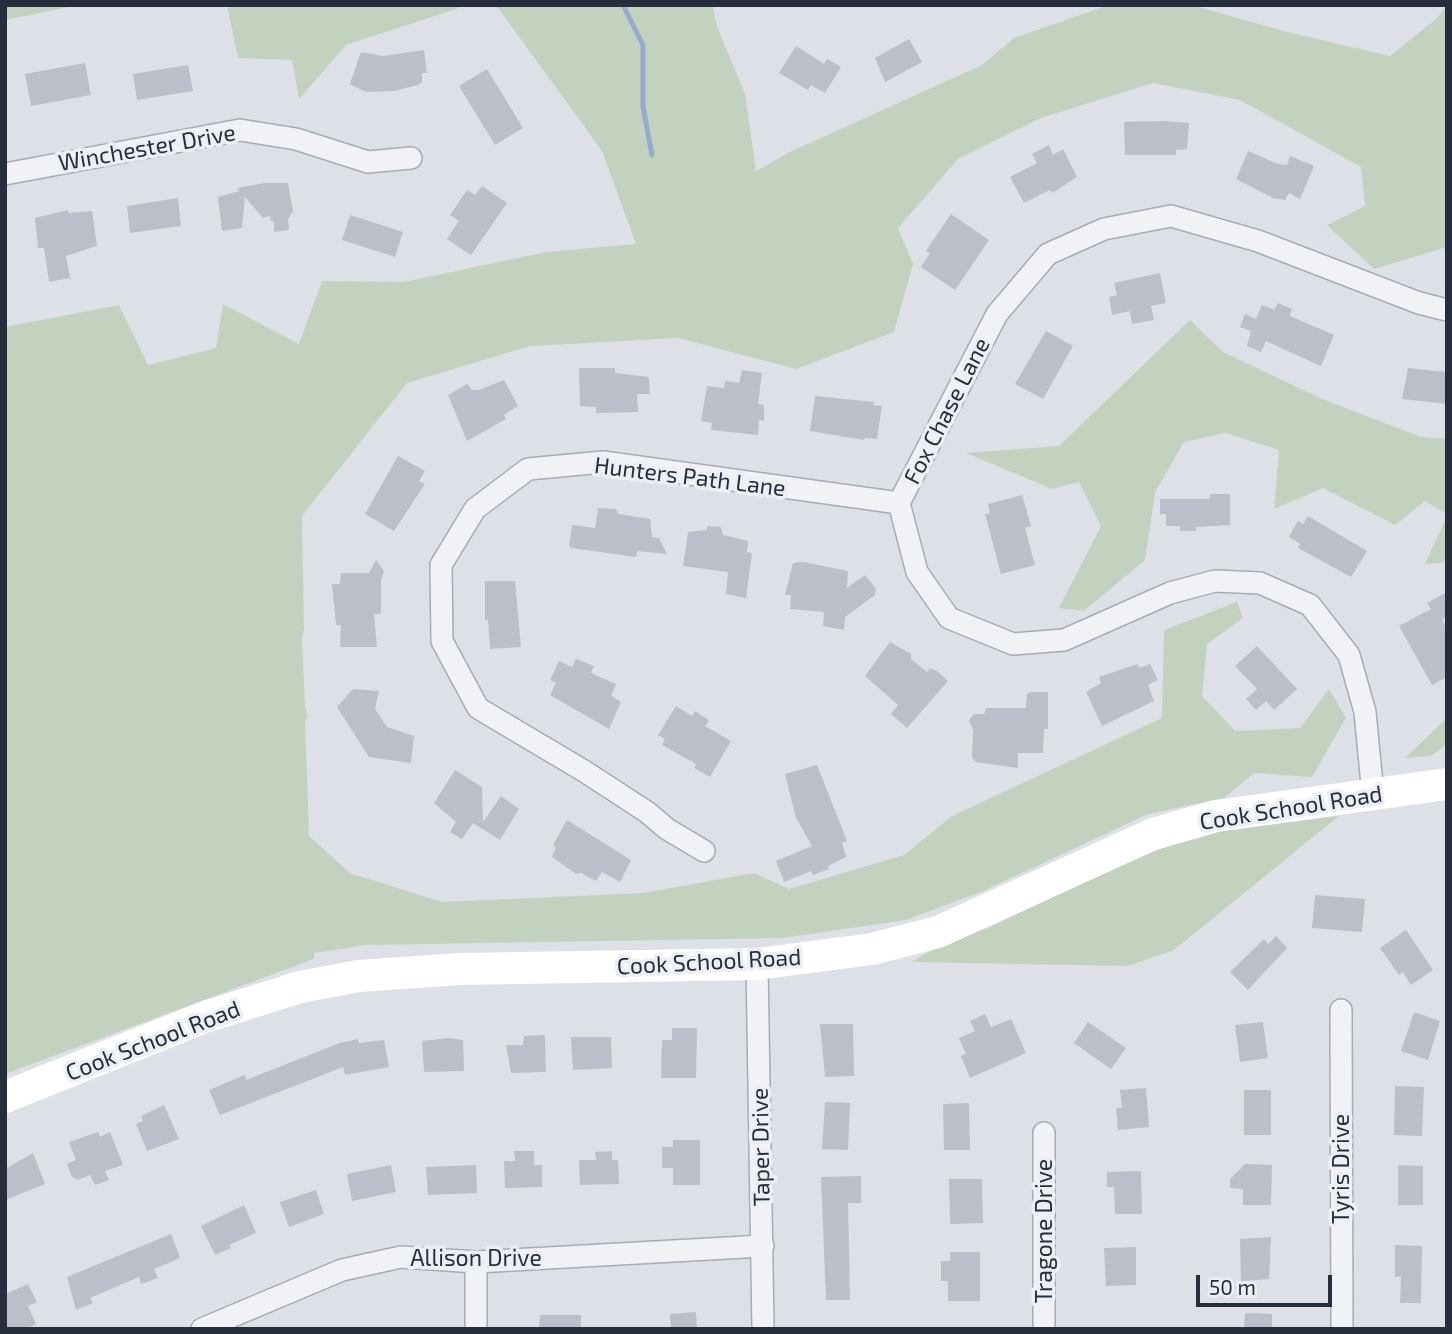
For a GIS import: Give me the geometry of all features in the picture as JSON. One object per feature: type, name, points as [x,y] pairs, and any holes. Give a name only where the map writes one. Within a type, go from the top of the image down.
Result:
[{"type":"street","name":"Winchester Drive","points":[[5,174],[240,130],[296,139],[368,162],[411,158]]},
{"type":"street","name":"Fox Chase Lane","points":[[1373,795],[1365,712],[1349,655],[1310,605],[1260,583],[1215,581],[1170,593],[1064,640],[1013,644],[949,618],[917,572],[899,503],[997,314],[1048,254],[1104,229],[1171,216],[1258,241],[1419,303],[1447,310]]},
{"type":"street","name":"Hunters Path Lane","points":[[704,851],[667,830],[646,811],[584,771],[478,708],[442,641],[441,565],[475,509],[528,469],[603,463],[899,503]]},
{"type":"street","name":"Cook School Road","points":[[5,1097],[205,1017],[300,986],[347,978],[460,968],[757,964],[872,948],[938,932],[1153,834],[1216,816],[1447,784]]},
{"type":"street","name":"Taper Drive","points":[[757,964],[763,1329]]},
{"type":"street","name":"Tyris Drive","points":[[1341,1010],[1342,1329]]},
{"type":"street","name":"Tragone Drive","points":[[1044,1133],[1044,1329]]},
{"type":"street","name":"Allison Drive","points":[[202,1329],[342,1270],[401,1257],[476,1262],[763,1246]]},
{"type":"street","points":[[476,1262],[476,1329]]},
{"type":"green space","points":[[5,5],[79,5],[5,20]]},
{"type":"green space","points":[[227,5],[468,5],[346,45],[299,99],[292,60],[238,58]]},
{"type":"green space","points":[[496,5],[713,5],[716,24],[745,94],[756,171],[792,151],[982,65],[1014,38],[1109,5],[1199,7],[1287,32],[1390,56],[1436,19],[1447,6],[1447,247],[1374,269],[1327,225],[1365,206],[1361,167],[1240,100],[1153,83],[1041,118],[958,159],[898,228],[913,264],[894,332],[796,369],[678,338],[530,346],[407,383],[302,516],[302,635],[305,707],[308,718],[305,720],[309,836],[350,873],[442,902],[644,893],[754,873],[789,889],[904,855],[952,816],[1162,718],[1164,630],[1237,602],[1243,618],[1207,644],[1202,696],[1235,731],[1300,728],[1329,689],[1346,718],[1312,777],[1254,773],[1224,798],[1148,814],[981,892],[906,920],[783,938],[366,945],[314,953],[314,959],[5,1074],[5,327],[119,305],[148,365],[216,348],[223,304],[299,344],[322,281],[404,282],[546,252],[636,244],[602,151]]},
{"type":"green space","points":[[1190,320],[1223,352],[1322,399],[1421,437],[1447,439],[1447,514],[1425,501],[1395,525],[1323,488],[1274,509],[1279,450],[1225,433],[1184,442],[1155,492],[1145,560],[1084,611],[1059,608],[1101,526],[1079,482],[1052,489],[966,453],[1059,446]]},
{"type":"green space","points":[[1447,516],[1447,562],[1425,564]]},
{"type":"green space","points":[[1447,718],[1447,744],[1431,756],[1405,758]]},
{"type":"green space","points":[[1339,816],[1174,950],[1128,966],[911,962],[941,945],[988,928],[1134,859],[1201,834]]},
{"type":"building","points":[[909,39],[922,62],[885,82],[875,58]]},
{"type":"building","points":[[796,46],[824,64],[827,59],[841,67],[825,93],[811,85],[808,90],[779,73]]},
{"type":"building","points":[[424,50],[427,73],[422,73],[422,82],[418,85],[394,91],[366,92],[350,84],[361,52],[383,56]]},
{"type":"building","points":[[85,63],[91,95],[31,106],[25,74]]},
{"type":"building","points":[[188,65],[193,91],[137,100],[133,74]]},
{"type":"building","points":[[487,69],[523,128],[495,145],[459,86]]},
{"type":"building","points":[[1124,122],[1189,123],[1187,149],[1176,150],[1176,155],[1125,155]]},
{"type":"building","points":[[1049,145],[1053,155],[1063,149],[1077,177],[1052,193],[1050,190],[1024,203],[1010,177],[1037,163],[1032,154]]},
{"type":"building","points":[[1248,151],[1278,164],[1287,165],[1290,156],[1314,166],[1300,199],[1289,193],[1285,200],[1273,198],[1236,179]]},
{"type":"building","points":[[265,183],[288,183],[293,211],[288,219],[289,230],[274,232],[274,221],[271,221],[270,216],[263,218],[245,197],[242,228],[222,231],[218,197],[239,191],[237,188]]},
{"type":"building","points":[[482,186],[507,203],[471,255],[447,239],[459,221],[450,215],[467,190],[475,195]]},
{"type":"building","points":[[178,198],[181,226],[130,233],[127,206]]},
{"type":"building","points":[[68,210],[68,213],[92,211],[97,246],[66,256],[70,278],[49,282],[44,248],[38,248],[35,218]]},
{"type":"building","points":[[951,214],[989,240],[955,290],[921,267],[930,253],[926,251]]},
{"type":"building","points":[[350,215],[403,232],[395,257],[342,240]]},
{"type":"building","points":[[1160,273],[1166,303],[1151,306],[1154,320],[1132,324],[1130,311],[1112,315],[1109,297],[1117,295],[1114,283]]},
{"type":"building","points":[[1278,303],[1292,309],[1290,316],[1334,335],[1321,366],[1266,341],[1261,352],[1247,346],[1251,331],[1240,327],[1245,314],[1256,319],[1262,305],[1274,310]]},
{"type":"building","points":[[1046,331],[1073,346],[1043,399],[1015,384]]},
{"type":"building","points":[[579,368],[615,368],[615,373],[649,377],[650,394],[637,394],[638,412],[596,413],[596,407],[580,406]]},
{"type":"building","points":[[1408,368],[1447,372],[1447,404],[1402,399]]},
{"type":"building","points":[[742,370],[762,373],[758,404],[764,405],[764,421],[759,420],[758,435],[711,430],[712,423],[701,421],[707,386],[724,388],[725,381],[739,383]]},
{"type":"building","points":[[504,380],[518,406],[504,415],[506,419],[467,441],[448,395],[467,384],[472,390],[479,390]]},
{"type":"building","points":[[815,396],[874,402],[873,405],[882,406],[877,439],[864,440],[810,431]]},
{"type":"building","points":[[398,456],[425,471],[419,481],[425,484],[394,531],[365,514]]},
{"type":"building","points":[[1210,494],[1230,494],[1230,525],[1196,527],[1196,531],[1180,531],[1180,526],[1166,526],[1166,514],[1160,514],[1160,499],[1210,499]]},
{"type":"building","points":[[1022,495],[1031,526],[1025,528],[1035,565],[1001,574],[985,514],[990,513],[988,504]]},
{"type":"building","points":[[598,508],[616,509],[619,514],[650,519],[652,537],[659,538],[667,554],[637,551],[636,557],[571,548],[569,545],[572,525],[595,528]]},
{"type":"building","points":[[1308,516],[1367,551],[1351,577],[1298,548],[1300,544],[1289,537],[1298,521],[1303,524]]},
{"type":"building","points":[[707,526],[721,527],[723,535],[748,541],[747,552],[752,553],[746,598],[726,594],[728,572],[683,566],[688,532],[707,530]]},
{"type":"building","points":[[376,560],[384,571],[381,581],[381,614],[374,614],[377,647],[340,647],[341,625],[336,625],[332,584],[340,584],[341,573],[369,573]]},
{"type":"building","points":[[804,562],[848,571],[847,588],[865,575],[876,589],[875,595],[845,617],[844,630],[823,626],[824,612],[790,609],[791,595],[785,595],[793,563]]},
{"type":"building","points":[[485,581],[515,581],[521,647],[490,649],[488,620],[485,620]]},
{"type":"building","points":[[1447,592],[1447,617],[1442,620],[1447,629],[1447,677],[1432,685],[1399,626],[1431,609],[1427,603]]},
{"type":"building","points":[[890,642],[911,654],[911,659],[927,672],[930,668],[937,671],[948,681],[907,728],[891,714],[898,705],[865,676]]},
{"type":"building","points":[[1257,646],[1297,689],[1274,710],[1266,701],[1256,710],[1246,699],[1257,689],[1235,666]]},
{"type":"building","points":[[576,659],[594,666],[591,673],[616,684],[611,696],[621,702],[609,729],[550,695],[556,683],[550,680],[559,661],[572,667]]},
{"type":"building","points":[[1137,664],[1140,668],[1150,664],[1158,680],[1148,685],[1154,701],[1102,726],[1086,692],[1101,683],[1099,677]]},
{"type":"building","points":[[353,689],[379,691],[375,709],[387,727],[414,736],[411,763],[369,757],[337,707]]},
{"type":"building","points":[[1048,692],[1048,729],[1044,729],[1043,753],[1018,753],[1018,768],[976,762],[972,758],[973,730],[969,720],[974,714],[984,714],[986,708],[1026,708],[1027,694]]},
{"type":"building","points":[[676,706],[692,716],[695,711],[709,720],[705,726],[731,741],[710,777],[694,768],[696,764],[662,745],[665,739],[658,735]]},
{"type":"building","points":[[817,765],[847,841],[842,843],[846,857],[828,866],[829,869],[813,875],[811,871],[784,882],[776,861],[812,846],[796,818],[785,774]]},
{"type":"building","points":[[455,770],[482,787],[483,822],[501,796],[519,809],[500,840],[473,823],[462,839],[450,832],[456,822],[434,803]]},
{"type":"building","points":[[567,820],[631,860],[620,882],[602,872],[596,881],[581,873],[576,874],[552,857],[556,848],[553,845]]},
{"type":"building","points":[[1315,895],[1365,899],[1362,932],[1312,928]]},
{"type":"building","points":[[1406,930],[1433,970],[1411,985],[1403,972],[1399,975],[1380,948]]},
{"type":"building","points":[[1276,936],[1287,948],[1248,990],[1230,972],[1264,939],[1268,944]]},
{"type":"building","points":[[1414,1012],[1440,1021],[1428,1060],[1401,1051]]},
{"type":"building","points":[[985,1014],[991,1027],[1011,1019],[1026,1053],[970,1078],[961,1056],[966,1054],[959,1038],[975,1031],[970,1021]]},
{"type":"building","points":[[1088,1022],[1126,1048],[1111,1069],[1074,1043]]},
{"type":"building","points":[[1263,1022],[1268,1058],[1240,1062],[1235,1025]]},
{"type":"building","points":[[820,1024],[853,1024],[854,1076],[825,1077]]},
{"type":"building","points":[[672,1028],[697,1028],[696,1078],[661,1078],[662,1040],[672,1040]]},
{"type":"building","points":[[545,1035],[546,1072],[511,1073],[506,1045],[523,1045],[524,1036]]},
{"type":"building","points":[[571,1037],[611,1037],[612,1068],[573,1070]]},
{"type":"building","points":[[449,1038],[463,1040],[464,1071],[424,1072],[422,1041]]},
{"type":"building","points":[[358,1039],[359,1043],[384,1040],[389,1067],[345,1075],[343,1067],[220,1115],[209,1090],[245,1075],[246,1080],[340,1043]]},
{"type":"building","points":[[1395,1086],[1424,1087],[1422,1136],[1394,1135]]},
{"type":"building","points":[[1146,1088],[1149,1127],[1118,1130],[1116,1108],[1122,1108],[1120,1090]]},
{"type":"building","points":[[1244,1090],[1271,1090],[1271,1135],[1244,1135]]},
{"type":"building","points":[[825,1102],[850,1103],[848,1150],[822,1149]]},
{"type":"building","points":[[969,1103],[970,1150],[944,1150],[943,1104]]},
{"type":"building","points":[[164,1105],[179,1139],[147,1151],[136,1124],[143,1121],[141,1116]]},
{"type":"building","points":[[98,1132],[100,1137],[110,1132],[123,1165],[105,1171],[109,1180],[95,1185],[90,1175],[78,1180],[72,1177],[67,1164],[76,1160],[69,1142]]},
{"type":"building","points":[[673,1140],[700,1140],[700,1185],[673,1185],[673,1168],[662,1168],[662,1147],[673,1147]]},
{"type":"building","points":[[514,1151],[534,1151],[534,1165],[542,1165],[542,1187],[505,1188],[504,1161],[515,1161]]},
{"type":"building","points":[[612,1151],[612,1160],[618,1160],[619,1184],[580,1185],[579,1160],[596,1160],[595,1152]]},
{"type":"building","points":[[33,1153],[45,1184],[5,1200],[5,1169]]},
{"type":"building","points":[[1245,1164],[1272,1165],[1271,1205],[1243,1205],[1243,1189],[1230,1188],[1230,1179]]},
{"type":"building","points":[[391,1165],[396,1192],[352,1201],[347,1174]]},
{"type":"building","points":[[476,1165],[477,1193],[428,1195],[426,1167]]},
{"type":"building","points":[[1398,1165],[1423,1166],[1423,1205],[1398,1205]]},
{"type":"building","points":[[1141,1171],[1142,1214],[1115,1214],[1114,1187],[1107,1187],[1107,1172]]},
{"type":"building","points":[[861,1176],[861,1203],[848,1203],[850,1300],[826,1300],[821,1177]]},
{"type":"building","points":[[949,1179],[982,1179],[983,1223],[950,1224]]},
{"type":"building","points":[[316,1190],[324,1214],[289,1227],[280,1202]]},
{"type":"building","points":[[244,1205],[256,1233],[229,1245],[231,1248],[215,1255],[201,1226]]},
{"type":"building","points":[[171,1234],[180,1258],[154,1269],[158,1278],[141,1284],[139,1277],[90,1298],[93,1303],[76,1310],[67,1277]]},
{"type":"building","points":[[1271,1237],[1269,1279],[1241,1281],[1240,1239]]},
{"type":"building","points":[[1395,1245],[1422,1246],[1421,1303],[1400,1303],[1401,1276],[1395,1277]]},
{"type":"building","points":[[1136,1247],[1136,1285],[1106,1286],[1104,1248]]},
{"type":"building","points":[[950,1252],[980,1252],[980,1301],[948,1301],[948,1281],[941,1281],[941,1261],[950,1261]]},
{"type":"building","points":[[28,1284],[37,1302],[28,1306],[36,1324],[26,1329],[5,1329],[5,1294]]},
{"type":"building","points":[[696,1312],[697,1329],[671,1329],[670,1314]]},
{"type":"building","points":[[1245,1313],[1272,1314],[1272,1329],[1244,1329]]},
{"type":"building","points":[[540,1315],[581,1315],[581,1329],[539,1329]]},
{"type":"waterway","points":[[623,5],[643,45],[643,107],[652,155]]}]
